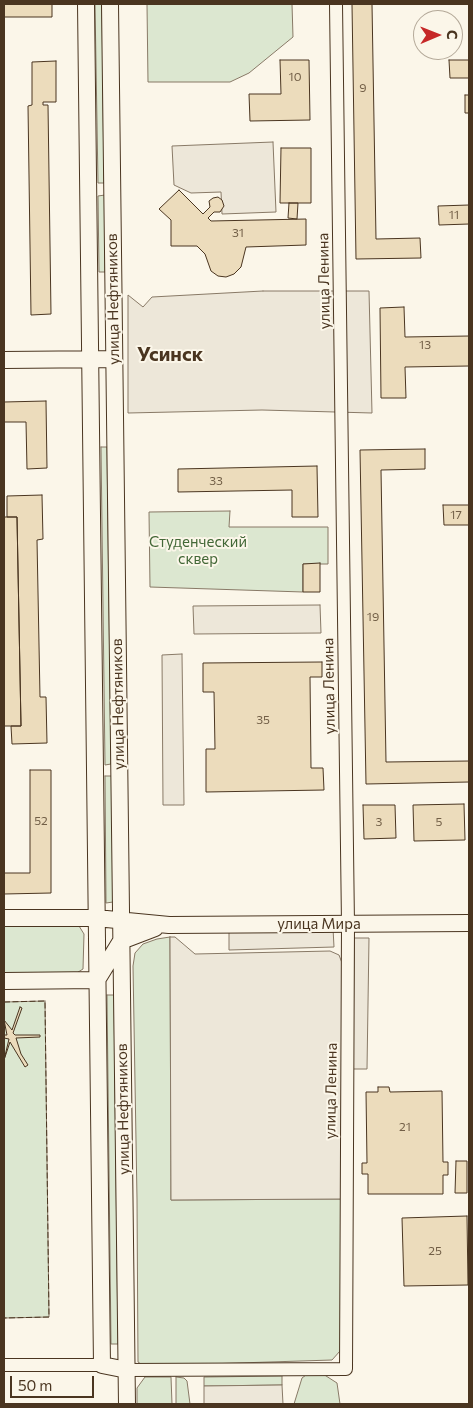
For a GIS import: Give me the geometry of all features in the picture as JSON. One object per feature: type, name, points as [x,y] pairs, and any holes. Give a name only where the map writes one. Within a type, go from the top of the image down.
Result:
[{"type":"main road","name":"улица Нефтяников","points":[[86,4],[102,1365]]},
{"type":"main road","name":"улица Нефтяников","points":[[110,4],[127,1404]]},
{"type":"main road","points":[[4,360],[114,359]]},
{"type":"main road","points":[[95,770],[119,770]]},
{"type":"main road","name":"улица Мира","points":[[4,918],[96,918],[169,925],[469,923]]},
{"type":"main road","name":"улица Мира","points":[[121,941],[143,930],[169,925]]},
{"type":"main road","points":[[4,981],[97,980],[121,941]]},
{"type":"main road","points":[[102,1365],[126,1370]]},
{"type":"street","name":"улица Ленина","points":[[126,1370],[346,1369],[348,924],[336,4]]},
{"type":"street","points":[[4,1365],[102,1365]]},
{"type":"green space","points":[[95,4],[102,4],[104,183],[98,183]]},
{"type":"green space","points":[[147,4],[292,4],[293,37],[249,73],[230,82],[148,82]]},
{"type":"green space","points":[[105,195],[105,272],[99,272],[98,196]]},
{"type":"green space","points":[[101,447],[107,447],[111,764],[105,765]]},
{"type":"green space","name":"Студенческий сквер","points":[[230,511],[229,527],[328,527],[328,564],[303,564],[303,592],[150,587],[149,512]]},
{"type":"green space","points":[[105,776],[112,776],[113,902],[106,903]]},
{"type":"green space","points":[[4,925],[79,926],[84,934],[83,969],[75,974],[4,976]]},
{"type":"green space","points":[[170,937],[171,1200],[341,1199],[342,1343],[340,1351],[332,1360],[144,1366],[138,1362],[133,966],[135,953],[143,944]]},
{"type":"green space","points":[[107,995],[114,995],[118,1344],[111,1344]]},
{"type":"green space","points":[[45,1001],[49,1317],[4,1318],[4,1002]]},
{"type":"green space","points":[[323,1374],[337,1383],[340,1404],[294,1404],[302,1378],[306,1375]]},
{"type":"green space","points":[[282,1376],[282,1385],[204,1386],[204,1377]]},
{"type":"green space","points":[[145,1377],[171,1377],[172,1404],[137,1404],[137,1388]]},
{"type":"green space","points":[[176,1377],[184,1378],[187,1381],[190,1404],[176,1404]]},
{"type":"shaded area","points":[[273,142],[276,212],[222,214],[221,192],[191,193],[174,185],[172,146]]},
{"type":"shaded area","points":[[263,291],[369,291],[372,413],[262,410],[128,413],[128,295],[143,307],[152,297]]},
{"type":"shaded area","points":[[320,605],[321,633],[194,634],[193,606]]},
{"type":"shaded area","points":[[182,654],[184,805],[163,805],[162,655]]},
{"type":"shaded area","points":[[333,928],[334,947],[229,950],[229,931]]},
{"type":"shaded area","points":[[170,937],[175,937],[195,954],[330,951],[339,955],[342,963],[341,1199],[171,1200]]},
{"type":"shaded area","points":[[354,938],[369,938],[367,1069],[353,1069]]},
{"type":"shaded area","points":[[282,1385],[283,1404],[204,1404],[204,1386]]},
{"type":"building","points":[[4,4],[52,4],[52,17],[4,17]]},
{"type":"building","points":[[352,4],[372,4],[376,239],[420,238],[421,258],[356,259]]},
{"type":"building","points":[[280,60],[309,60],[310,120],[250,121],[249,94],[281,94]]},
{"type":"building","points":[[449,60],[469,60],[469,78],[450,78]]},
{"type":"building","points":[[56,61],[56,102],[43,102],[43,105],[48,105],[51,314],[31,315],[28,106],[32,105],[32,62]]},
{"type":"building","points":[[465,95],[469,95],[469,113],[465,113]]},
{"type":"building","points":[[281,148],[311,148],[311,203],[280,203]]},
{"type":"building","points":[[179,190],[203,214],[210,207],[209,201],[213,198],[218,197],[222,200],[224,206],[220,212],[214,212],[208,218],[211,221],[306,219],[306,245],[246,247],[241,267],[234,274],[226,277],[218,276],[211,271],[205,254],[197,246],[171,246],[171,220],[159,209]]},
{"type":"building","points":[[289,203],[298,203],[297,219],[288,218]]},
{"type":"building","points":[[469,205],[469,224],[439,225],[438,206]]},
{"type":"building","points":[[404,307],[405,337],[469,336],[469,366],[405,367],[406,398],[381,398],[380,308]]},
{"type":"building","points":[[46,401],[47,468],[27,469],[26,422],[4,422],[4,402]]},
{"type":"building","points":[[425,449],[425,469],[381,470],[386,762],[469,761],[469,782],[366,784],[360,450]]},
{"type":"building","points":[[317,466],[318,517],[292,517],[292,490],[178,492],[178,469]]},
{"type":"building","points":[[42,495],[43,539],[37,540],[40,697],[46,697],[47,743],[12,744],[11,726],[21,726],[17,517],[7,517],[7,496]]},
{"type":"building","points":[[443,505],[469,505],[469,525],[444,525]]},
{"type":"building","points":[[4,517],[17,517],[21,726],[4,726]]},
{"type":"building","points":[[320,563],[320,592],[303,592],[303,564]]},
{"type":"building","points":[[322,662],[322,677],[310,677],[311,768],[323,768],[324,790],[206,792],[206,749],[215,749],[214,692],[203,692],[203,663]]},
{"type":"building","points":[[30,770],[51,770],[51,893],[4,894],[4,873],[30,873]]},
{"type":"building","points":[[464,804],[465,840],[414,841],[413,805]]},
{"type":"building","points":[[363,805],[395,805],[396,838],[364,839]]},
{"type":"building","points":[[20,1007],[22,1008],[13,1033],[15,1035],[40,1035],[40,1037],[16,1038],[21,1054],[28,1065],[25,1067],[10,1042],[4,1060],[9,1039],[4,1038],[4,1035],[7,1035],[4,1020],[12,1030]]},
{"type":"building","points":[[378,1087],[389,1087],[390,1092],[442,1091],[443,1162],[448,1162],[448,1175],[443,1175],[443,1194],[368,1194],[368,1174],[362,1174],[362,1163],[367,1163],[366,1092],[378,1092]]},
{"type":"building","points":[[456,1161],[467,1161],[467,1193],[455,1193]]},
{"type":"building","points":[[467,1216],[468,1285],[404,1286],[402,1218]]},
{"type":"fence","points":[[4,1002],[45,1001],[49,1317],[4,1318]]},
{"type":"district","name":"Усинск","points":[[170,354]]}]
